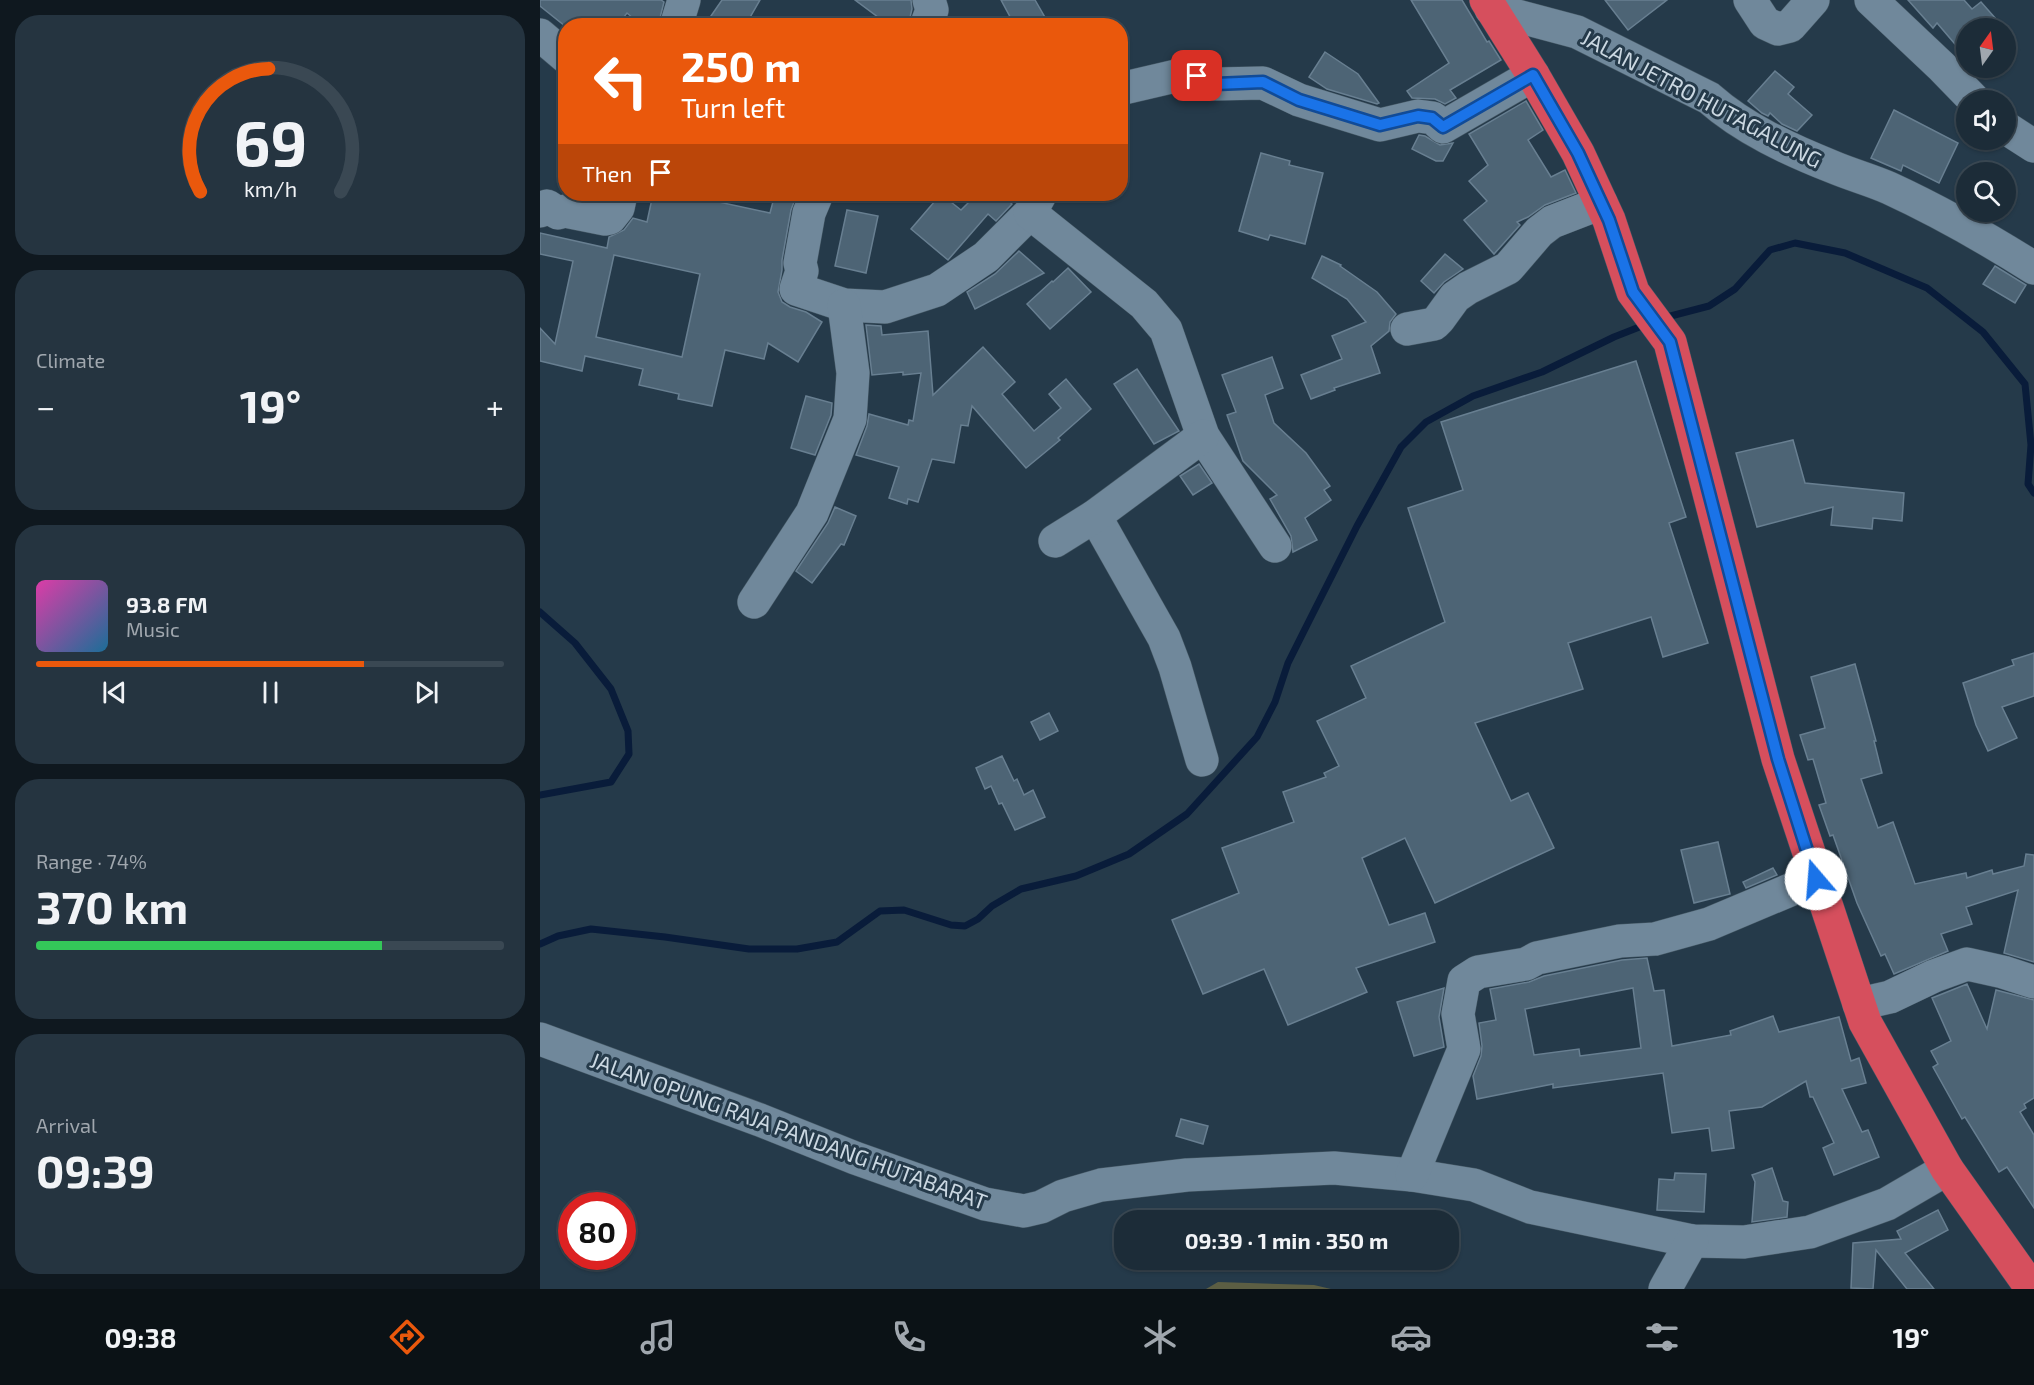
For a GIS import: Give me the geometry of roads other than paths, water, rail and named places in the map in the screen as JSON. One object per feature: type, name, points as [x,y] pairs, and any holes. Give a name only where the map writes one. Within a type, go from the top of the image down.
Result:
[{"type":"highway","points":[[1489,4],[1578,153],[1609,220],[1633,292],[1670,342],[1778,759],[1865,1022],[1947,1169],[2032,1289]]},
{"type":"street","points":[[678,18],[684,0]]},
{"type":"street","points":[[929,0],[932,10],[929,18]]},
{"type":"street","points":[[1750,0],[1765,23],[1778,29],[1790,26],[1813,0]]},
{"type":"street","points":[[1871,0],[1964,90]]},
{"type":"street","name":"JALAN JETRO HUTAGALUNG","points":[[1489,4],[1577,32],[1709,99],[1758,132],[1832,167],[1888,187],[2034,268]]},
{"type":"street","points":[[540,35],[558,50]]},
{"type":"street","points":[[1128,87],[1179,75],[1197,76],[1216,84],[1263,82],[1299,100],[1380,125],[1418,116],[1432,118],[1443,127],[1533,75]]},
{"type":"street","points":[[2016,134],[2034,146]]},
{"type":"street","points":[[540,211],[547,206],[558,213],[565,211],[605,219],[610,218],[618,208],[620,201]]},
{"type":"street","points":[[815,201],[809,213],[800,263],[802,271],[796,289],[844,305],[885,307],[937,290],[986,257],[1036,203],[1144,304],[1166,330],[1203,436],[1275,546]]},
{"type":"street","points":[[1407,329],[1434,324],[1455,297],[1508,268],[1539,232],[1552,222],[1601,203]]},
{"type":"street","points":[[754,602],[812,513],[850,419],[853,373],[844,305]]},
{"type":"street","points":[[1055,541],[1095,516],[1203,436]]},
{"type":"street","points":[[1095,516],[1164,638],[1175,667],[1202,760]]},
{"type":"street","points":[[1412,1175],[1464,1049],[1458,1014],[1464,981],[1479,972],[1526,964],[1537,958],[1620,941],[1655,939],[1709,924],[1816,879]]},
{"type":"street","points":[[1859,1004],[1890,997],[1934,976],[1967,964],[2034,982]]},
{"type":"street","name":"JALAN OPUNG RAJA PANDANG HUTABARAT","points":[[540,1039],[760,1120],[855,1158],[984,1204],[1024,1211],[1101,1185],[1187,1175],[1334,1168],[1412,1175],[1474,1185],[1530,1207],[1692,1241],[1744,1242],[1810,1232],[1887,1204],[1947,1169]]},
{"type":"street","points":[[1665,1289],[1692,1241]]},
{"type":"waterway","points":[[1663,318],[1709,306],[1735,289],[1770,250],[1795,243],[1845,253],[1927,288],[1983,332],[2025,384],[2031,445],[2028,484],[2034,493]]},
{"type":"waterway","points":[[540,944],[558,936],[591,929],[749,949],[797,949],[837,942],[880,911],[904,910],[951,925],[965,926],[978,919],[992,906],[1021,889],[1076,876],[1129,854],[1187,814],[1257,737],[1275,702],[1288,663],[1357,526],[1401,447],[1426,422],[1473,396],[1542,372],[1614,337],[1647,324]]},
{"type":"waterway","points":[[540,612],[575,643],[611,689],[628,731],[629,754],[611,782],[540,795]]}]
